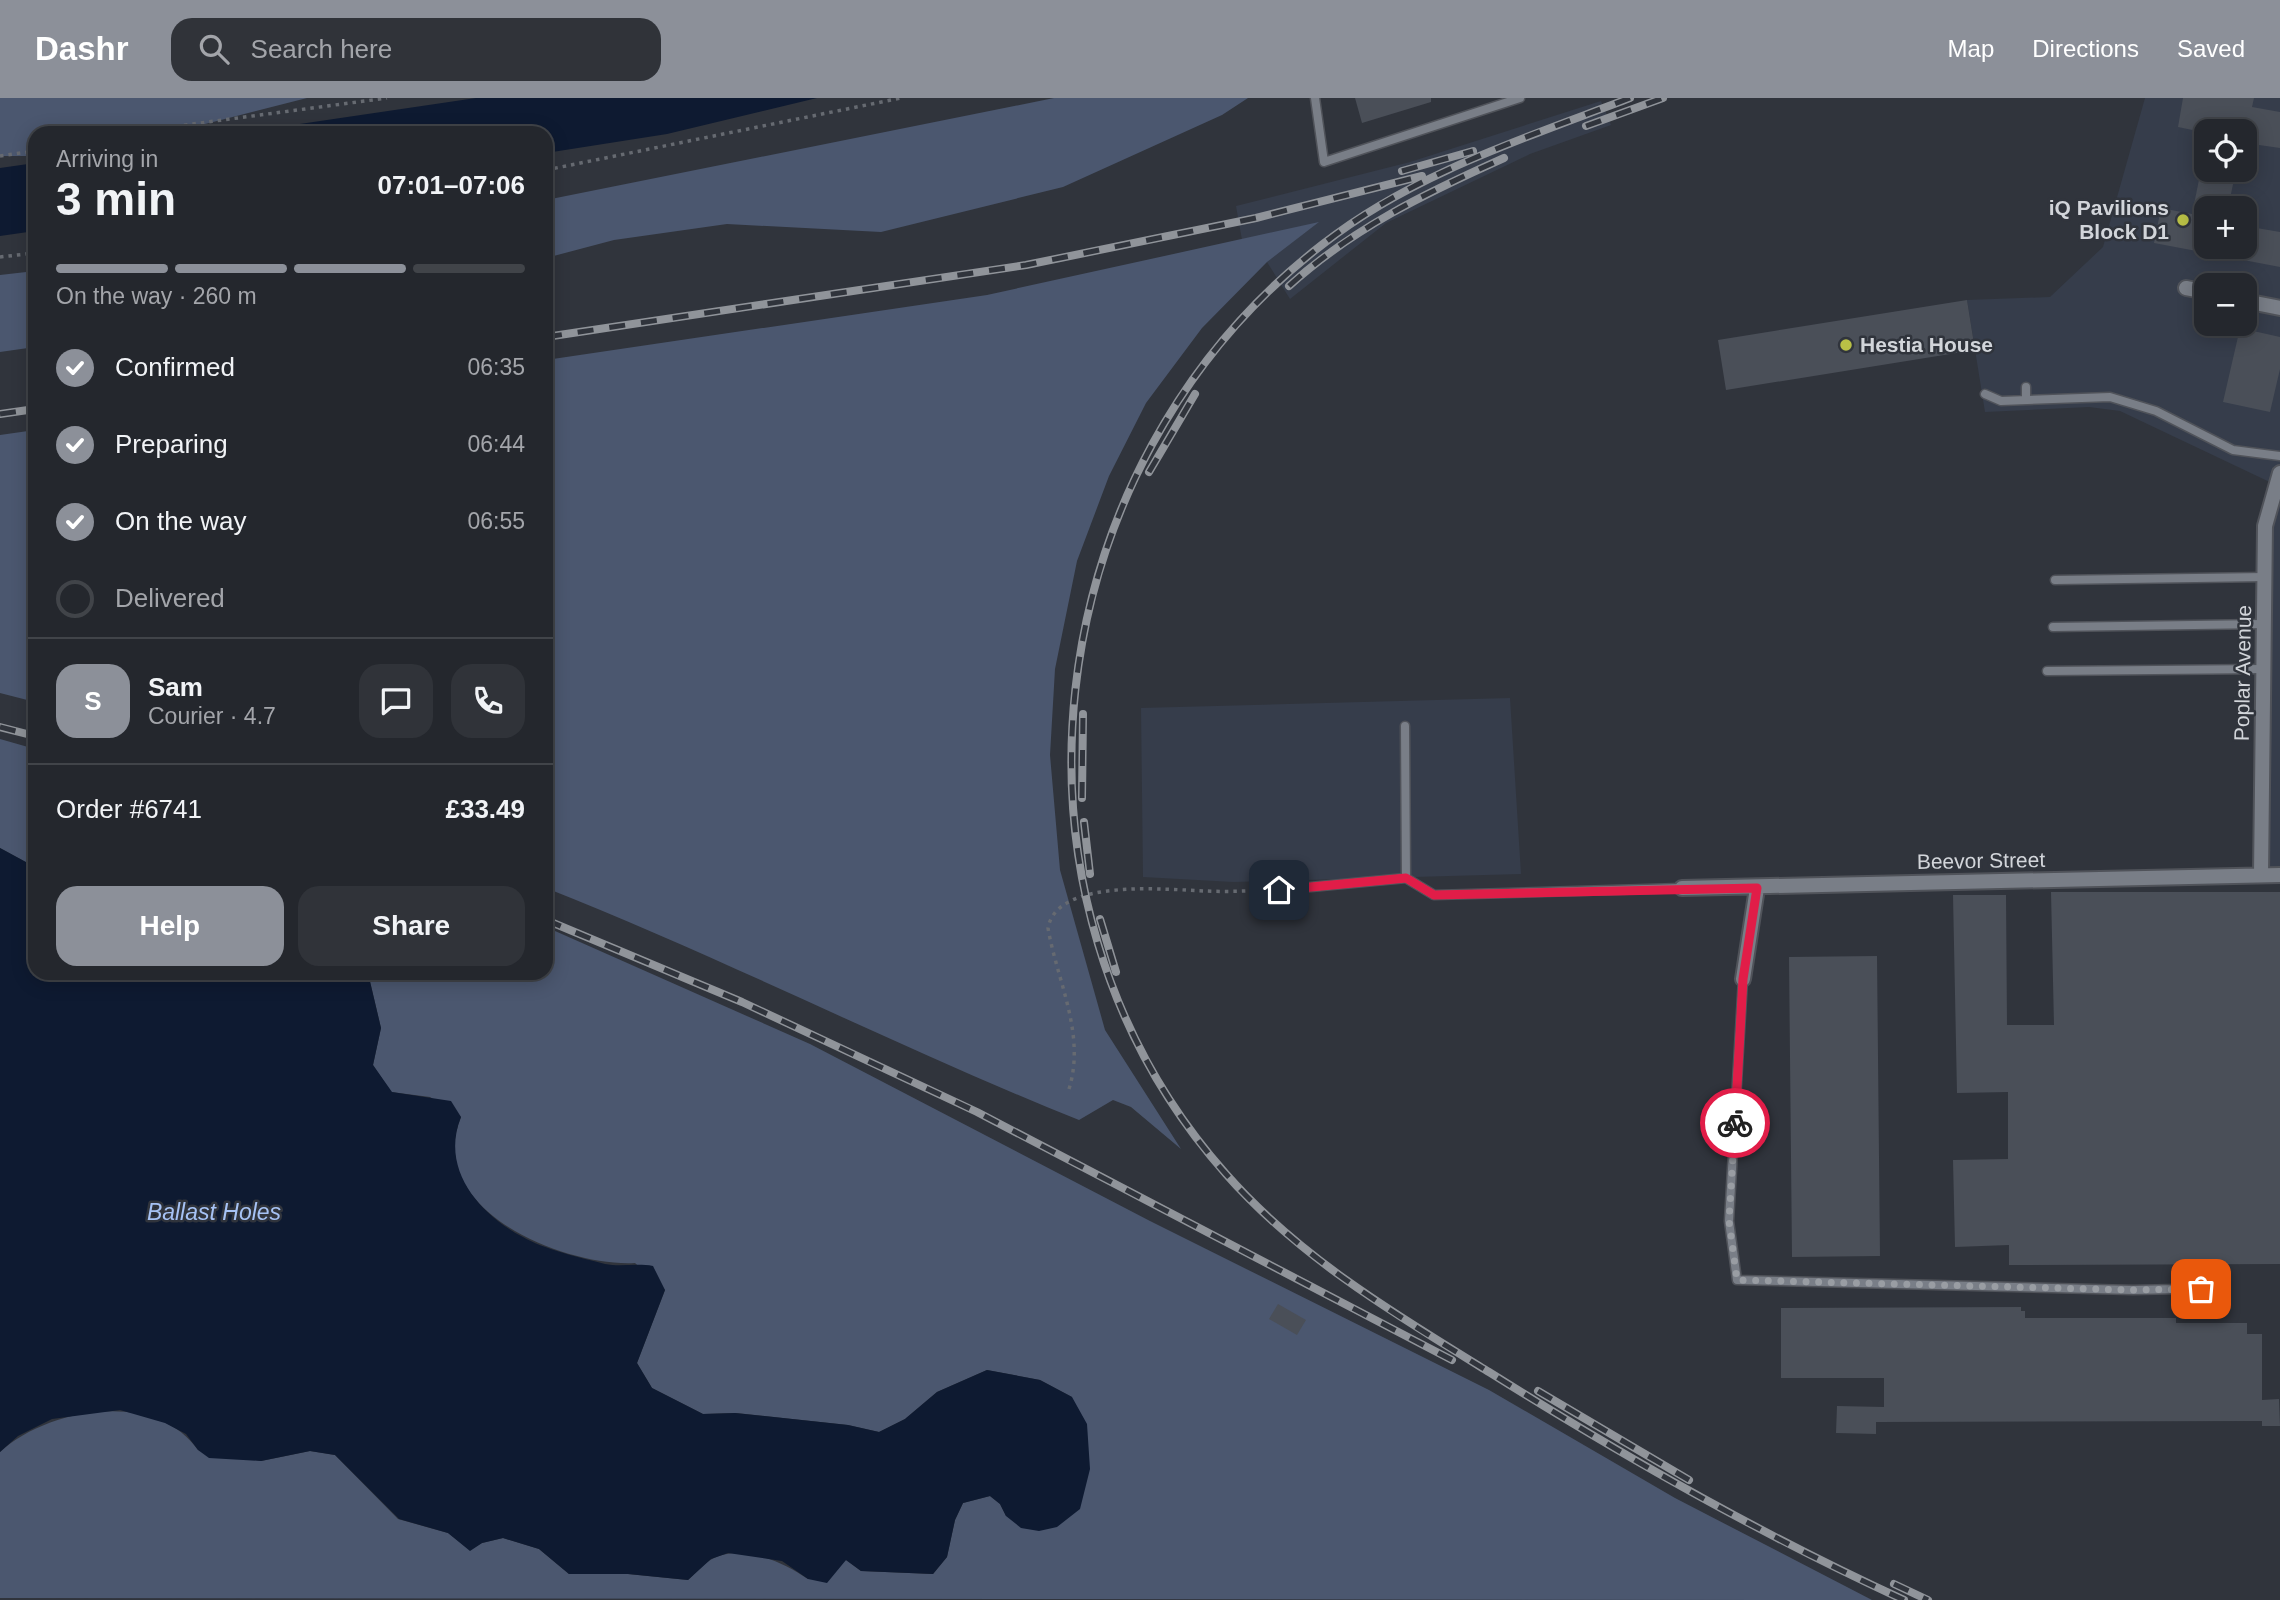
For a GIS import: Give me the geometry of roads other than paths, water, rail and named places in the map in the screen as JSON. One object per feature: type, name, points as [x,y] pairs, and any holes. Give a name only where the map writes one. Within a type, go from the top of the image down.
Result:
[{"type":"street","points":[[2186,288],[2194,290]]},
{"type":"street","points":[[2257,303],[2280,308]]},
{"type":"street","name":"Poplar Avenue","points":[[2261,875],[2266,526],[2279,481]]},
{"type":"street","name":"Beevor Street","points":[[1682,888],[2280,875]]},
{"type":"street","points":[[1743,979],[1757,888]]},
{"type":"lane","points":[[1315,98],[1324,162],[1520,98]]},
{"type":"lane","points":[[2026,387],[2026,400]]},
{"type":"lane","points":[[1984,394],[2001,401],[2110,397],[2156,411],[2233,450],[2280,456]]},
{"type":"lane","points":[[2001,401],[2002,411]]},
{"type":"lane","points":[[2055,580],[2265,578]]},
{"type":"lane","points":[[2053,627],[2264,624]]},
{"type":"lane","points":[[2047,671],[2264,669]]},
{"type":"lane","points":[[1405,726],[1406,878]]},
{"type":"lane","points":[[1279,890],[1406,878],[1434,895],[1682,888]]},
{"type":"lane","points":[[1743,979],[1729,1221],[1737,1280],[2133,1290],[2224,1289]]},
{"type":"water","points":[[476,98],[817,98],[667,134],[553,152],[553,126],[286,126]]},
{"type":"water","points":[[28,164],[28,232],[0,236],[0,168]]},
{"type":"water","name":"Ballast Holes","points":[[0,848],[28,863],[28,980],[370,980],[381,1028],[373,1065],[392,1092],[451,1101],[461,1117],[456,1136],[460,1172],[479,1203],[492,1216],[523,1237],[563,1253],[605,1264],[653,1266],[665,1290],[637,1363],[652,1388],[703,1414],[735,1413],[848,1425],[879,1432],[905,1419],[937,1392],[987,1370],[1040,1380],[1072,1397],[1087,1424],[1090,1469],[1080,1509],[1057,1527],[1039,1531],[1021,1528],[1006,1516],[1000,1504],[990,1496],[963,1503],[955,1520],[947,1557],[933,1574],[861,1571],[846,1560],[827,1583],[808,1579],[782,1561],[728,1553],[711,1559],[688,1580],[628,1574],[569,1574],[539,1549],[503,1538],[482,1543],[470,1551],[448,1533],[399,1519],[335,1455],[310,1451],[261,1461],[209,1458],[198,1450],[186,1434],[165,1423],[120,1410],[52,1419],[18,1436],[0,1452]]},
{"type":"railway","points":[[1630,98],[1510,143],[1394,197],[1323,244],[1226,336],[1152,444],[1102,564],[1075,690],[1074,818],[1098,944],[1149,1064],[1226,1174],[1254,1204],[1350,1283],[1539,1403],[1641,1464],[1745,1521],[1904,1600]]},
{"type":"railway","points":[[1586,126],[1663,98]]},
{"type":"railway","points":[[1402,171],[1473,151]]},
{"type":"railway","points":[[1289,286],[1339,246],[1391,213],[1504,158]]},
{"type":"railway","points":[[553,336],[1026,265],[1256,218],[1422,176]]},
{"type":"railway","points":[[1149,472],[1195,394]]},
{"type":"railway","points":[[0,414],[28,410]]},
{"type":"railway","points":[[1082,798],[1083,714]]},
{"type":"railway","points":[[0,727],[28,734]]},
{"type":"railway","points":[[1084,822],[1090,874]]},
{"type":"railway","points":[[1100,919],[1116,972]]},
{"type":"railway","points":[[553,923],[742,1002],[977,1112],[1452,1360]]},
{"type":"railway","points":[[1538,1391],[1689,1480]]},
{"type":"railway","points":[[1894,1584],[1928,1600]]},
{"type":"place","name":"iQ Pavilions Block D1","points":[[2183,220]]},
{"type":"place","name":"Hestia House","points":[[1846,345]]}]
